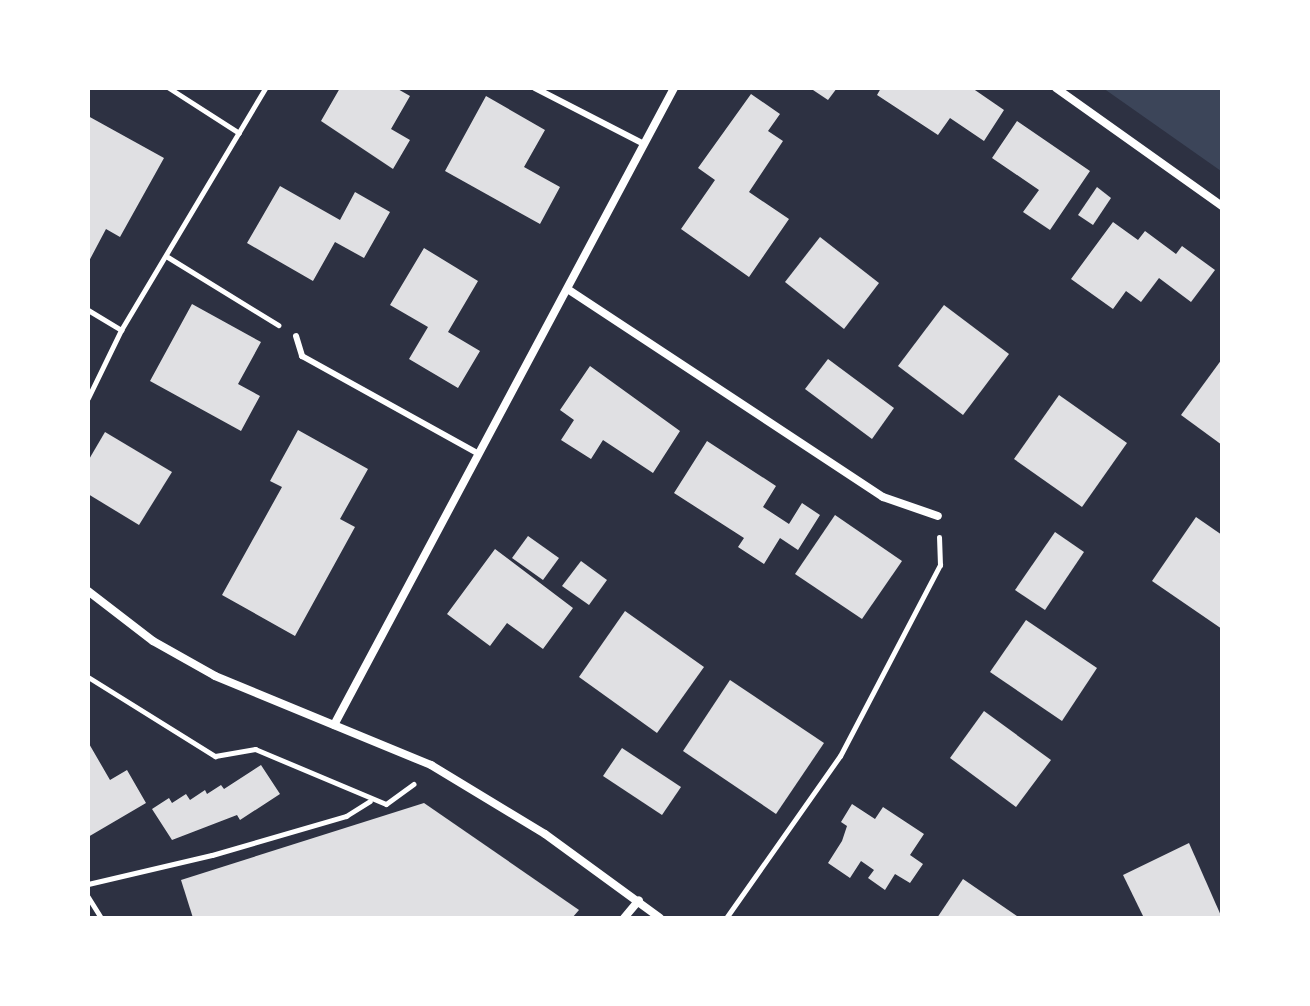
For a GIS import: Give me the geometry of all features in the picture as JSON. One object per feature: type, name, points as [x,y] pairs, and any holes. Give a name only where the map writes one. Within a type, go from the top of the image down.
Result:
[{"type":"street","points":[[334,725],[569,290],[674,88]]},
{"type":"street","points":[[1056,88],[1222,206]]},
{"type":"street","points":[[569,290],[883,497],[938,516]]},
{"type":"street","points":[[88,591],[153,641],[215,676],[431,765],[545,834],[660,918]]},
{"type":"street","points":[[624,918],[639,900]]},
{"type":"lane","points":[[535,88],[644,144]]},
{"type":"lane","points":[[296,336],[302,356],[479,454]]},
{"type":"path","points":[[169,88],[239,133]]},
{"type":"path","points":[[88,398],[121,330],[265,88]]},
{"type":"path","points":[[166,256],[296,336]]},
{"type":"path","points":[[88,310],[121,330]]},
{"type":"path","points":[[726,918],[855,728],[940,565],[938,516]]},
{"type":"path","points":[[88,677],[215,756],[255,749],[370,801],[386,804],[431,765]]},
{"type":"path","points":[[88,884],[332,820],[370,801]]},
{"type":"path","points":[[88,897],[101,918]]},
{"type":"shaded area","points":[[1103,88],[1222,88],[1222,172],[1221,171]]},
{"type":"building","points":[[340,88],[396,88],[410,96],[391,129],[410,140],[393,169],[321,121]]},
{"type":"building","points":[[810,88],[837,88],[828,100]]},
{"type":"building","points":[[881,88],[972,88],[1004,110],[984,141],[950,118],[938,135],[877,95]]},
{"type":"building","points":[[751,94],[780,114],[768,131],[783,141],[749,192],[789,219],[749,277],[681,229],[715,180],[698,168]]},
{"type":"building","points":[[486,96],[545,130],[524,167],[560,187],[540,224],[445,171]]},
{"type":"building","points":[[88,116],[164,158],[120,237],[106,229],[88,263]]},
{"type":"building","points":[[1017,121],[1090,171],[1050,230],[1023,212],[1039,190],[992,158]]},
{"type":"building","points":[[280,186],[340,220],[355,192],[390,212],[364,258],[335,242],[313,281],[247,243]]},
{"type":"building","points":[[1097,187],[1111,198],[1093,225],[1078,215]]},
{"type":"building","points":[[1113,222],[1138,240],[1145,231],[1176,254],[1182,246],[1215,270],[1191,302],[1159,278],[1141,302],[1126,291],[1113,309],[1071,279]]},
{"type":"building","points":[[820,237],[879,283],[844,329],[785,282]]},
{"type":"building","points":[[424,248],[478,281],[448,332],[480,351],[458,388],[409,359],[428,327],[390,305]]},
{"type":"building","points":[[192,304],[261,342],[238,384],[260,396],[241,431],[150,381]]},
{"type":"building","points":[[944,305],[1009,354],[963,415],[898,366]]},
{"type":"building","points":[[828,359],[894,408],[872,439],[805,389]]},
{"type":"building","points":[[1222,359],[1222,445],[1181,415]]},
{"type":"building","points":[[590,366],[680,431],[653,473],[603,440],[591,459],[561,440],[574,420],[560,410]]},
{"type":"building","points":[[1059,395],[1127,443],[1082,507],[1014,459]]},
{"type":"building","points":[[298,430],[368,469],[340,519],[355,527],[295,636],[222,595],[282,487],[270,481]]},
{"type":"building","points":[[105,432],[172,472],[139,525],[88,494],[88,461]]},
{"type":"building","points":[[707,441],[776,486],[763,507],[789,524],[802,503],[820,515],[798,550],[780,538],[764,564],[738,547],[744,538],[674,493]]},
{"type":"building","points":[[835,515],[902,561],[862,619],[795,574]]},
{"type":"building","points":[[1196,517],[1222,535],[1222,629],[1152,581]]},
{"type":"building","points":[[1055,532],[1084,552],[1045,610],[1015,590]]},
{"type":"building","points":[[528,536],[559,558],[543,580],[512,558]]},
{"type":"building","points":[[495,549],[573,608],[543,649],[507,623],[490,646],[447,614]]},
{"type":"building","points":[[581,561],[607,580],[589,605],[562,586]]},
{"type":"building","points":[[625,611],[704,667],[657,733],[579,677]]},
{"type":"building","points":[[1026,620],[1097,668],[1062,721],[990,672]]},
{"type":"building","points":[[730,680],[824,743],[776,814],[683,751]]},
{"type":"building","points":[[984,711],[1051,760],[1016,807],[950,758]]},
{"type":"building","points":[[88,742],[110,780],[127,770],[146,803],[88,837]]},
{"type":"building","points":[[622,748],[681,787],[662,815],[603,776]]},
{"type":"building","points":[[261,765],[280,794],[240,820],[237,815],[172,840],[152,809],[169,798],[172,803],[186,794],[190,800],[205,790],[207,794],[221,785],[224,789]]},
{"type":"building","points":[[424,803],[579,910],[572,918],[193,918],[181,880]]},
{"type":"building","points":[[852,804],[875,819],[883,807],[924,834],[910,855],[923,864],[910,883],[895,874],[885,890],[868,878],[874,870],[861,861],[850,878],[828,863],[842,841],[847,826],[841,822]]},
{"type":"building","points":[[1189,843],[1222,918],[1144,918],[1123,875]]},
{"type":"building","points":[[963,879],[1020,918],[937,918]]}]
